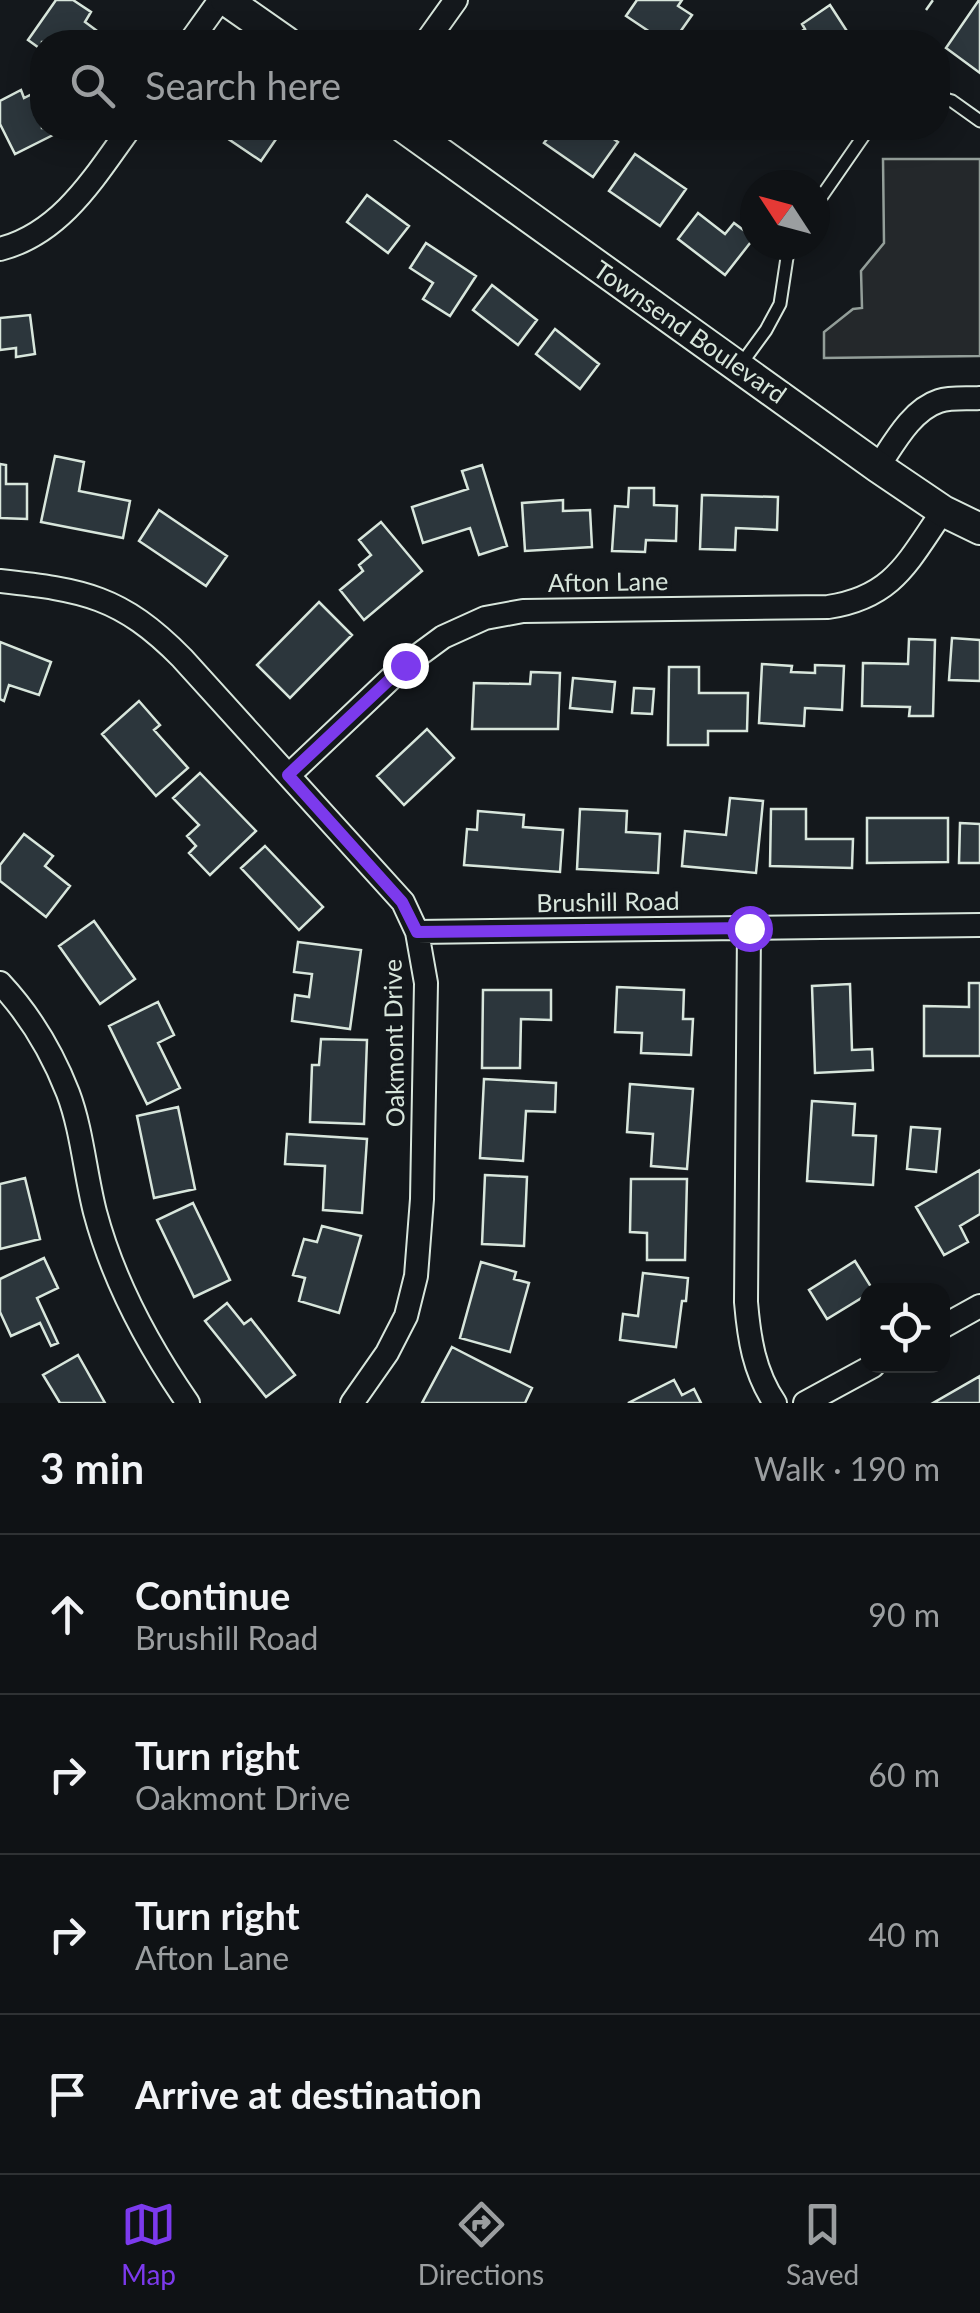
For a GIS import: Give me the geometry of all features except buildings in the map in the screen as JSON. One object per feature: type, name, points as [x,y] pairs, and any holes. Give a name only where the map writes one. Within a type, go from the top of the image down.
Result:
[{"type":"street","points":[[199,30],[223,0],[268,30]]},
{"type":"street","points":[[435,30],[456,0]]},
{"type":"street","points":[[0,249],[50,226],[76,202],[121,140]]},
{"type":"street","name":"Townsend Boulevard","points":[[422,140],[878,467],[943,511],[980,529]]},
{"type":"street","points":[[878,467],[927,407],[940,400],[980,398]]},
{"type":"street","name":"Afton Lane","points":[[288,775],[405,665],[443,637],[485,618],[523,611],[852,604],[879,592],[900,571],[943,511]]},
{"type":"street","name":"Oakmont Drive","points":[[0,580],[96,596],[145,624],[182,658],[402,902],[417,932],[426,982],[422,1199],[416,1276],[406,1316],[387,1353],[352,1403]]},
{"type":"street","name":"Brushill Road","points":[[417,932],[980,925]]},
{"type":"street","points":[[749,928],[746,1302],[750,1348],[776,1403]]},
{"type":"street","points":[[0,983],[19,1003],[62,1078],[95,1213],[114,1268],[140,1326],[188,1403]]},
{"type":"street","points":[[950,1323],[980,1306]]},
{"type":"street","points":[[805,1403],[860,1373]]},
{"type":"lane","points":[[950,100],[980,121]]},
{"type":"lane","points":[[830,184],[861,140]]},
{"type":"lane","points":[[739,367],[780,304],[787,260]]},
{"type":"shaded area","points":[[883,159],[980,159],[980,356],[824,358],[824,332],[853,309],[862,308],[861,271],[884,243]]},
{"type":"fence","points":[[926,10],[933,0]]},
{"type":"route","points":[[405,665],[288,775],[402,902],[417,932],[749,928]]}]
